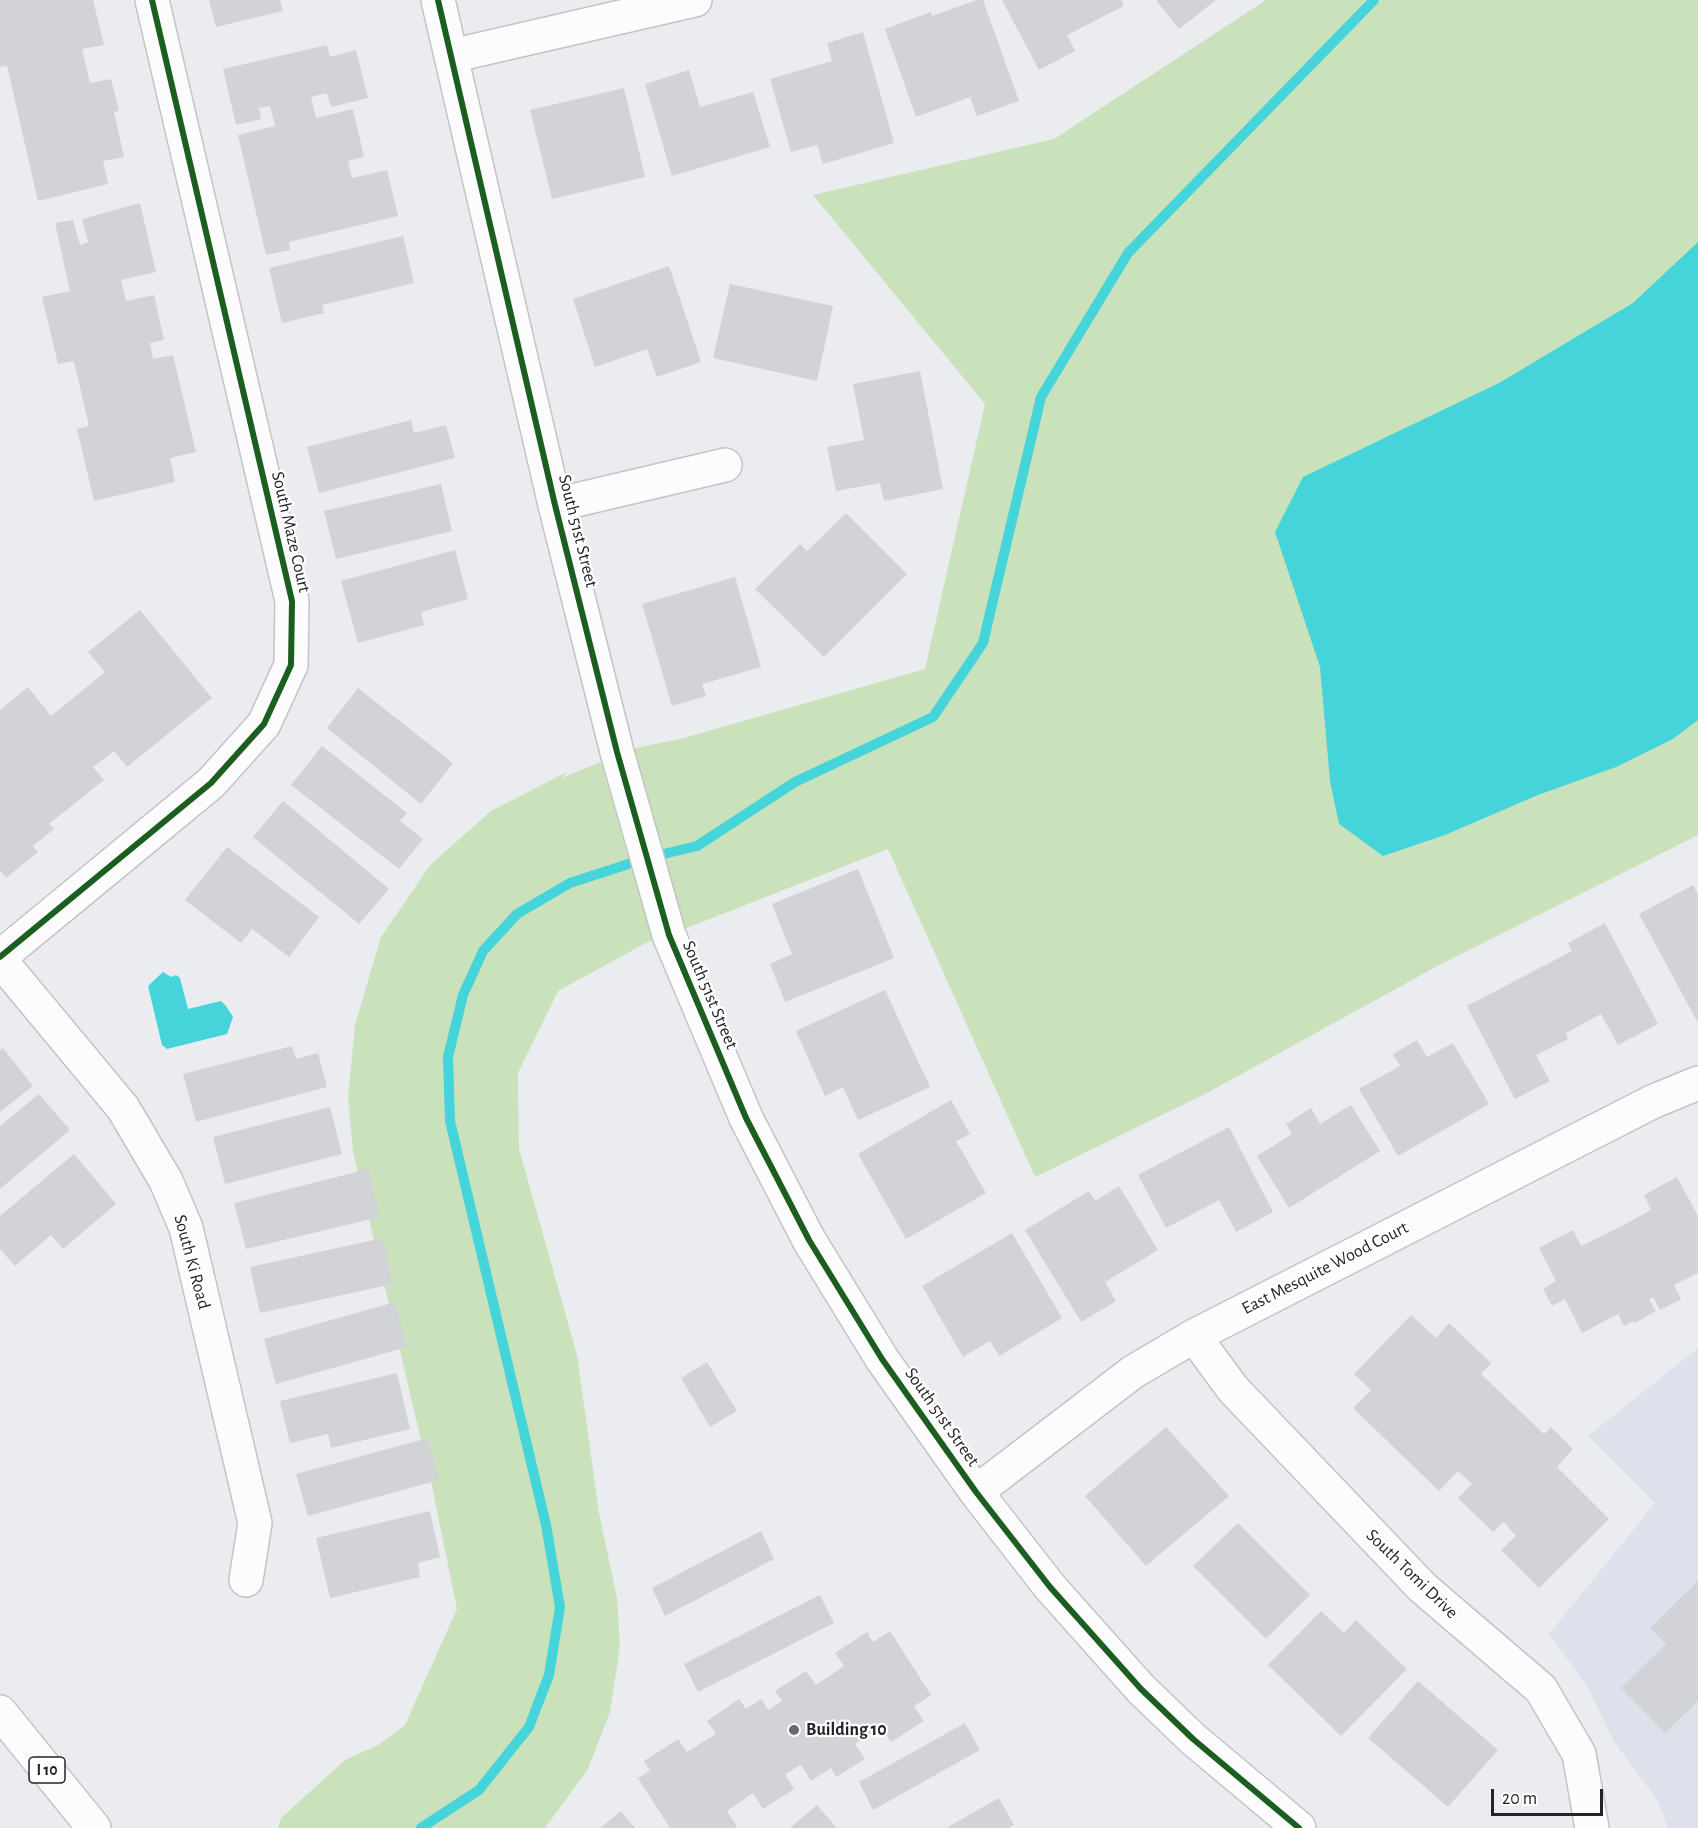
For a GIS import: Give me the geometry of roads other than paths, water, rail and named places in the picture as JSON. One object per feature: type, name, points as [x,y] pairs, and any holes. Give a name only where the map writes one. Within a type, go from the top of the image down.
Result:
[{"type":"main road","name":"South Maze Court","points":[[0,958],[211,783],[264,724],[291,665],[292,601],[152,0]]},
{"type":"main road","name":"South 51st Street","points":[[438,0],[555,505],[617,752],[669,935],[746,1118],[809,1240],[882,1359],[976,1492],[1050,1587],[1141,1689],[1193,1739],[1299,1828]]},
{"type":"main road","points":[[451,56],[695,0]]},
{"type":"main road","name":"South 51st Street","points":[[555,505],[725,465]]},
{"type":"main road","name":"South Ki Road","points":[[0,958],[123,1108],[166,1181],[186,1228],[255,1523],[246,1580]]},
{"type":"main road","name":"East Mesquite Wood Court","points":[[976,1492],[1133,1372],[1194,1336],[1652,1102],[1698,1083]]},
{"type":"main road","name":"South Tomi Drive","points":[[1194,1336],[1233,1389],[1423,1588],[1541,1689],[1579,1754],[1592,1828]]},
{"type":"main road","name":"I 10","points":[[0,1712],[94,1828]]},
{"type":"water","points":[[1698,242],[1698,720],[1673,739],[1616,767],[1538,795],[1445,835],[1383,856],[1339,824],[1330,781],[1320,667],[1275,532],[1303,477],[1499,383],[1633,303]]},
{"type":"water","points":[[163,972],[171,977],[176,975],[180,978],[188,1009],[221,1001],[233,1017],[227,1034],[167,1049],[162,1045],[148,986]]},
{"type":"waterway","points":[[421,1828],[479,1790],[529,1727],[549,1675],[560,1607],[546,1525],[450,1121],[448,1057],[463,995],[483,951],[517,914],[570,883],[647,858],[697,846],[795,782],[933,717],[983,643],[1041,397],[1128,253],[1374,0]]},
{"type":"place","name":"Building 10","points":[[794,1730]]}]
